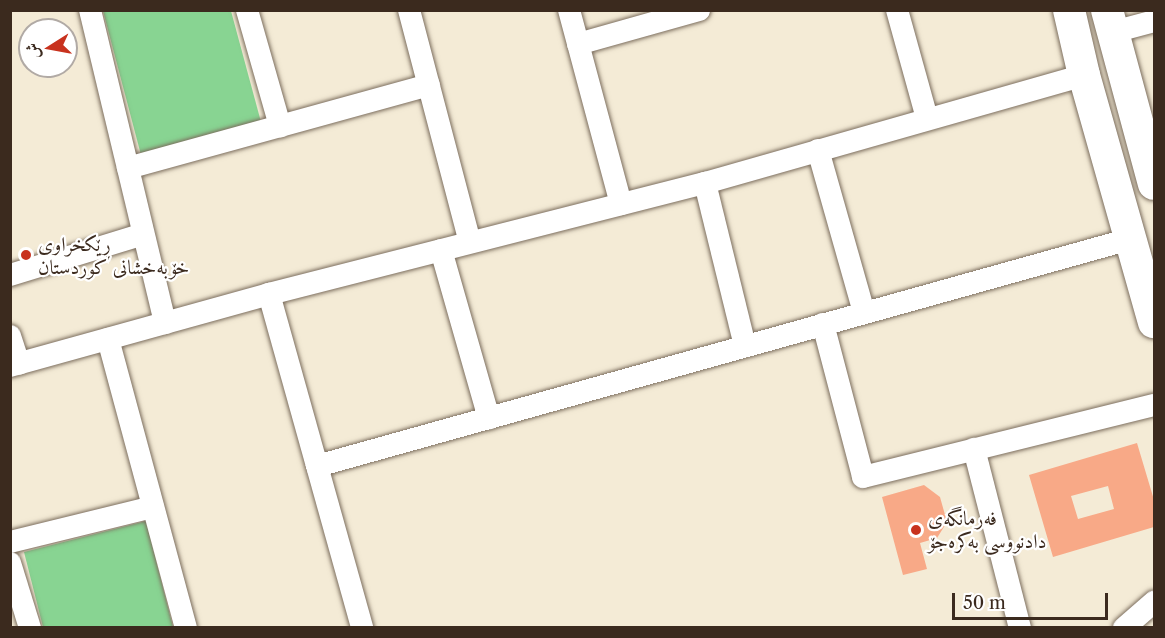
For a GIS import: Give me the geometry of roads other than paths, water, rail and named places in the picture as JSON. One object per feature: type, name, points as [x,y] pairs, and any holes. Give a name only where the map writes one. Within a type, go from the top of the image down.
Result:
[{"type":"main road","points":[[1069,10],[1084,75],[1155,322]]},
{"type":"main road","points":[[1110,21],[1155,184]]},
{"type":"street","points":[[90,10],[165,323]]},
{"type":"street","points":[[247,10],[280,126]]},
{"type":"street","points":[[409,10],[471,242]]},
{"type":"street","points":[[569,10],[621,204]]},
{"type":"street","points":[[578,44],[699,10]]},
{"type":"street","points":[[897,10],[927,118]]},
{"type":"street","points":[[1110,21],[1155,21]]},
{"type":"street","points":[[10,336],[15,365],[269,294],[705,183],[1084,75]]},
{"type":"street","points":[[128,168],[429,85]]},
{"type":"street","points":[[818,150],[864,313]]},
{"type":"street","points":[[705,183],[745,346]]},
{"type":"street","points":[[10,274],[143,234]]},
{"type":"street","points":[[317,466],[1130,238]]},
{"type":"street","points":[[441,250],[489,418]]},
{"type":"street","points":[[269,294],[362,627]]},
{"type":"street","points":[[823,324],[863,477],[1155,405]]},
{"type":"street","points":[[108,339],[186,627]]},
{"type":"street","points":[[974,449],[1020,627]]},
{"type":"street","points":[[10,542],[153,507]]},
{"type":"street","points":[[10,562],[30,627]]},
{"type":"street","points":[[1124,627],[1155,602]]},
{"type":"place","name":"ڕێکخراوی خۆبەخشانی کوردستان","points":[[26,255]]},
{"type":"place","name":"فەرمانگەی دادنووسی بەکرەجۆ","points":[[916,530]]}]
